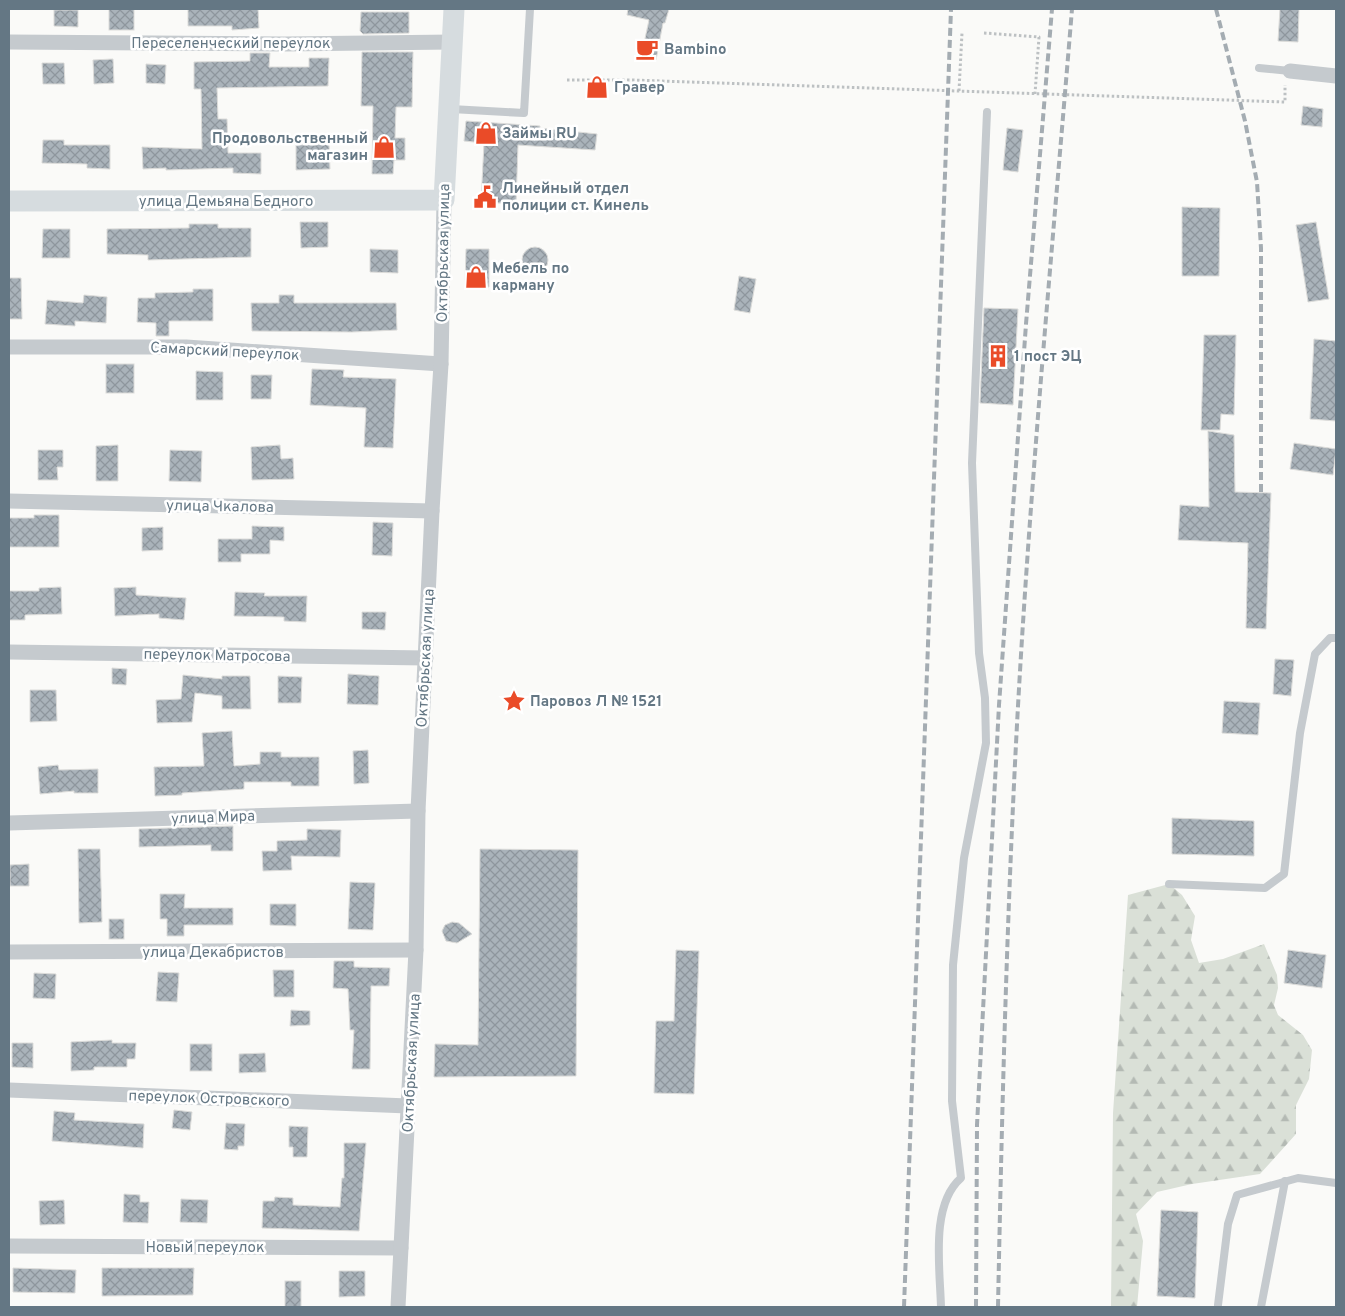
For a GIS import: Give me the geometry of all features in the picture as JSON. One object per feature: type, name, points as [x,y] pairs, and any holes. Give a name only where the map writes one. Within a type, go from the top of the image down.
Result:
[{"type":"street","name":"Октябрьская улица","points":[[398,1307],[416,950],[418,811],[441,364],[444,200],[454,9]]},
{"type":"street","name":"Переселенческий переулок","points":[[9,42],[284,44],[453,42]]},
{"type":"street","points":[[1288,75],[1336,76]]},
{"type":"street","name":"улица Демьяна Бедного","points":[[9,201],[444,200]]},
{"type":"street","name":"Самарский переулок","points":[[9,347],[186,347],[441,364]]},
{"type":"street","name":"улица Чкалова","points":[[9,501],[432,511]]},
{"type":"street","name":"переулок Матросова","points":[[9,652],[426,658]]},
{"type":"street","name":"улица Мира","points":[[9,823],[418,811]]},
{"type":"street","name":"улица Декабристов","points":[[9,952],[416,950]]},
{"type":"street","name":"переулок Островского","points":[[9,1090],[408,1106]]},
{"type":"street","name":"Новый переулок","points":[[9,1246],[401,1248]]},
{"type":"lane","points":[[449,109],[524,113],[530,9]]},
{"type":"lane","points":[[1259,68],[1288,75]]},
{"type":"lane","points":[[941,1307],[940,1218],[952,1186],[962,1178],[952,1101],[953,965],[964,858],[986,743],[985,698],[979,653],[972,464],[987,112]]},
{"type":"lane","points":[[1169,884],[1265,888],[1284,874],[1300,733],[1315,654],[1330,638],[1336,638]]},
{"type":"lane","points":[[1218,1305],[1228,1224],[1237,1195],[1298,1178],[1336,1183]]},
{"type":"lane","points":[[1261,1307],[1285,1181]]},
{"type":"path","points":[[959,91],[962,33]]},
{"type":"path","points":[[984,33],[1039,37],[1035,94]]},
{"type":"path","points":[[568,80],[631,80],[1285,102],[1288,75]]},
{"type":"green space","points":[[1169,884],[1182,895],[1195,916],[1191,940],[1199,963],[1223,959],[1264,944],[1277,975],[1278,988],[1274,1005],[1278,1015],[1303,1035],[1312,1050],[1309,1079],[1296,1105],[1296,1134],[1260,1174],[1192,1184],[1157,1192],[1136,1214],[1143,1241],[1137,1307],[1111,1307],[1113,1113],[1128,895]]},
{"type":"building","points":[[109,9],[134,9],[134,30],[109,30]]},
{"type":"building","points":[[188,9],[258,9],[259,28],[232,30],[232,26],[188,26]]},
{"type":"building","points":[[628,9],[669,9],[665,23],[663,23],[656,60],[641,57],[649,20],[627,15]]},
{"type":"building","points":[[1280,9],[1299,9],[1298,42],[1278,41]]},
{"type":"building","points":[[54,10],[78,10],[78,27],[54,26]]},
{"type":"building","points":[[361,12],[409,12],[409,33],[363,34],[360,31]]},
{"type":"building","points":[[362,52],[413,52],[412,107],[396,107],[395,138],[405,138],[405,160],[394,160],[393,174],[372,174],[373,106],[361,106]]},
{"type":"building","points":[[250,53],[270,53],[269,67],[309,67],[309,58],[329,58],[328,86],[217,88],[218,119],[227,119],[228,153],[261,153],[261,174],[233,173],[233,168],[143,169],[142,147],[202,149],[201,89],[194,89],[194,62],[250,61]]},
{"type":"building","points":[[113,59],[114,83],[94,84],[93,60]]},
{"type":"building","points":[[42,63],[64,63],[65,84],[43,84]]},
{"type":"building","points":[[146,64],[166,65],[165,84],[146,83]]},
{"type":"building","points":[[1303,106],[1323,109],[1322,127],[1301,125]]},
{"type":"building","points":[[466,121],[540,126],[540,128],[597,134],[595,150],[518,145],[516,204],[481,202],[484,143],[464,141]]},
{"type":"building","points":[[1007,128],[1023,130],[1018,172],[1003,170]]},
{"type":"building","points":[[43,140],[64,140],[64,145],[110,145],[110,169],[87,168],[87,164],[42,163]]},
{"type":"building","points":[[329,144],[330,169],[296,170],[296,145]]},
{"type":"building","points":[[1182,207],[1220,208],[1219,276],[1182,276]]},
{"type":"building","points":[[300,222],[328,222],[328,247],[301,248]]},
{"type":"building","points":[[1316,222],[1329,299],[1308,302],[1296,225]]},
{"type":"building","points":[[189,224],[218,224],[218,228],[251,228],[251,257],[148,260],[148,255],[107,254],[107,229],[189,228]]},
{"type":"building","points":[[43,229],[70,229],[70,258],[42,258]]},
{"type":"building","points":[[535,247],[544,251],[548,260],[544,269],[535,273],[526,269],[522,260],[526,251]]},
{"type":"building","points":[[370,249],[398,250],[398,273],[370,272]]},
{"type":"building","points":[[466,249],[489,249],[489,287],[465,287]]},
{"type":"building","points":[[739,276],[756,279],[750,313],[734,310]]},
{"type":"building","points":[[9,278],[21,278],[22,319],[9,319]]},
{"type":"building","points":[[193,289],[213,289],[213,321],[169,321],[169,336],[156,336],[156,323],[137,322],[138,298],[155,298],[155,293],[193,292]]},
{"type":"building","points":[[84,295],[107,297],[106,323],[75,321],[75,326],[45,324],[47,300],[83,303]]},
{"type":"building","points":[[279,295],[294,295],[294,303],[396,303],[397,330],[352,332],[252,331],[251,303],[279,303]]},
{"type":"building","name":"1 пост ЭЦ","points":[[984,308],[1018,309],[1013,405],[980,403]]},
{"type":"building","points":[[1204,335],[1236,335],[1234,415],[1221,414],[1220,430],[1201,430]]},
{"type":"building","points":[[1314,339],[1336,341],[1336,421],[1310,419]]},
{"type":"building","points":[[106,364],[134,364],[134,393],[106,393]]},
{"type":"building","points":[[312,369],[344,370],[343,377],[396,379],[393,448],[364,447],[366,408],[310,405]]},
{"type":"building","points":[[196,371],[223,372],[223,400],[196,400]]},
{"type":"building","points":[[251,375],[272,375],[271,399],[251,399]]},
{"type":"building","points":[[1208,431],[1234,435],[1235,492],[1271,493],[1266,629],[1246,628],[1248,543],[1178,540],[1180,505],[1209,507]]},
{"type":"building","points":[[1294,443],[1336,449],[1333,475],[1290,469]]},
{"type":"building","points":[[118,445],[118,481],[96,481],[96,446]]},
{"type":"building","points":[[280,445],[281,459],[293,458],[294,479],[252,480],[251,447]]},
{"type":"building","points":[[38,450],[63,450],[63,467],[57,467],[58,480],[38,480]]},
{"type":"building","points":[[170,450],[202,451],[201,482],[169,481]]},
{"type":"building","points":[[34,515],[59,515],[59,547],[9,547],[9,518],[34,518]]},
{"type":"building","points":[[373,522],[393,523],[392,556],[372,555]]},
{"type":"building","points":[[252,526],[284,527],[284,541],[270,540],[270,554],[241,554],[241,562],[218,562],[218,539],[252,539]]},
{"type":"building","points":[[163,527],[163,550],[142,551],[142,528]]},
{"type":"building","points":[[61,587],[62,614],[25,615],[25,620],[9,620],[9,591],[39,591],[39,588]]},
{"type":"building","points":[[136,587],[136,595],[186,598],[184,620],[159,618],[159,614],[115,616],[114,588]]},
{"type":"building","points":[[235,592],[265,593],[264,596],[307,596],[306,622],[284,621],[284,617],[234,616]]},
{"type":"building","points":[[362,612],[386,612],[385,630],[362,629]]},
{"type":"building","points":[[1275,659],[1294,660],[1291,696],[1273,694]]},
{"type":"building","points":[[112,668],[127,669],[126,685],[112,684]]},
{"type":"building","points":[[348,674],[379,676],[378,705],[347,704]]},
{"type":"building","points":[[183,675],[222,679],[222,676],[250,676],[251,709],[222,709],[222,696],[195,693],[192,722],[157,723],[156,700],[181,699]]},
{"type":"building","points":[[278,676],[302,677],[301,703],[278,703]]},
{"type":"building","points":[[30,690],[56,690],[57,721],[30,722]]},
{"type":"building","points":[[1224,701],[1260,703],[1258,735],[1222,733]]},
{"type":"building","points":[[232,731],[234,766],[260,764],[260,752],[281,752],[281,757],[319,757],[319,786],[291,786],[291,782],[244,782],[244,789],[155,796],[154,767],[204,766],[202,733]]},
{"type":"building","points":[[368,750],[369,783],[354,784],[353,751]]},
{"type":"building","points":[[58,765],[59,770],[98,769],[98,793],[74,793],[74,791],[40,794],[38,767]]},
{"type":"building","points":[[1172,818],[1254,821],[1254,856],[1172,854]]},
{"type":"building","points":[[233,826],[233,851],[211,851],[211,845],[139,847],[139,829]]},
{"type":"building","points":[[307,829],[341,830],[340,857],[291,856],[292,870],[263,871],[262,851],[277,851],[277,841],[307,840]]},
{"type":"building","points":[[78,849],[100,849],[102,922],[79,923]]},
{"type":"building","points":[[480,849],[578,850],[576,1076],[434,1077],[435,1044],[478,1045]]},
{"type":"building","points":[[29,864],[29,886],[10,886],[10,865]]},
{"type":"building","points":[[350,882],[375,883],[373,930],[348,929]]},
{"type":"building","points":[[160,894],[185,894],[184,908],[233,908],[233,925],[184,925],[184,936],[167,936],[167,919],[160,919]]},
{"type":"building","points":[[270,904],[296,904],[296,926],[270,925]]},
{"type":"building","points":[[109,919],[124,919],[124,939],[109,939]]},
{"type":"building","points":[[452,922],[459,923],[472,934],[457,943],[446,941],[442,931],[445,925]]},
{"type":"building","points":[[676,950],[699,951],[694,1094],[654,1093],[656,1021],[674,1021]]},
{"type":"building","points":[[1288,950],[1326,955],[1322,988],[1284,983]]},
{"type":"building","points":[[334,961],[354,961],[354,967],[390,968],[389,986],[371,986],[370,1069],[352,1069],[354,1030],[350,1030],[348,989],[333,988]]},
{"type":"building","points":[[273,970],[294,970],[294,997],[274,997]]},
{"type":"building","points":[[158,972],[179,973],[177,1002],[156,1001]]},
{"type":"building","points":[[34,973],[56,974],[55,999],[33,998]]},
{"type":"building","points":[[291,1010],[310,1011],[310,1025],[290,1026]]},
{"type":"building","points":[[112,1040],[112,1043],[136,1043],[135,1059],[127,1059],[127,1067],[94,1067],[94,1070],[71,1071],[71,1042]]},
{"type":"building","points":[[12,1043],[33,1043],[33,1068],[12,1067]]},
{"type":"building","points":[[190,1044],[212,1044],[212,1071],[190,1071]]},
{"type":"building","points":[[265,1053],[266,1072],[239,1073],[239,1054]]},
{"type":"building","points":[[174,1110],[192,1112],[190,1130],[172,1128]]},
{"type":"building","points":[[54,1111],[75,1113],[74,1120],[144,1124],[143,1148],[52,1141]]},
{"type":"building","points":[[226,1123],[245,1124],[244,1146],[238,1146],[238,1150],[224,1149]]},
{"type":"building","points":[[289,1126],[308,1127],[307,1157],[293,1157],[293,1147],[289,1147]]},
{"type":"building","points":[[344,1143],[366,1143],[359,1231],[262,1228],[263,1201],[274,1201],[275,1197],[293,1198],[293,1205],[340,1207],[342,1178],[344,1178]]},
{"type":"building","points":[[124,1194],[140,1195],[140,1202],[149,1202],[148,1223],[123,1222]]},
{"type":"building","points":[[181,1199],[208,1200],[207,1223],[180,1222]]},
{"type":"building","points":[[64,1200],[65,1224],[40,1225],[39,1201]]},
{"type":"building","points":[[1161,1210],[1198,1212],[1195,1298],[1157,1296]]},
{"type":"building","points":[[13,1268],[76,1270],[75,1293],[13,1292]]},
{"type":"building","points":[[102,1268],[194,1268],[193,1295],[102,1296]]},
{"type":"building","points":[[339,1271],[365,1271],[365,1296],[339,1297]]},
{"type":"building","points":[[285,1281],[301,1281],[301,1307],[285,1307]]},
{"type":"railway","points":[[904,1307],[951,9]]},
{"type":"railway","points":[[976,1307],[977,1125],[999,705],[1026,324],[1052,9]]},
{"type":"railway","points":[[998,1307],[1005,1006],[1018,706],[1036,444],[1072,9]]},
{"type":"railway","points":[[1216,9],[1245,121],[1257,182],[1261,248],[1261,493]]},
{"type":"place","name":"Bambino","points":[[647,49]]},
{"type":"place","name":"Гравер","points":[[597,87]]},
{"type":"place","name":"Займы RU","points":[[486,133]]},
{"type":"place","name":"Продовольственный магазин","points":[[384,147]]},
{"type":"place","name":"Линейный отдел полиции ст. Кинель","points":[[485,197]]},
{"type":"place","name":"Мебель по карману","points":[[476,277]]},
{"type":"place","name":"1 пост ЭЦ","points":[[998,356]]},
{"type":"place","name":"Паровоз Л № 1521","points":[[514,701]]}]
